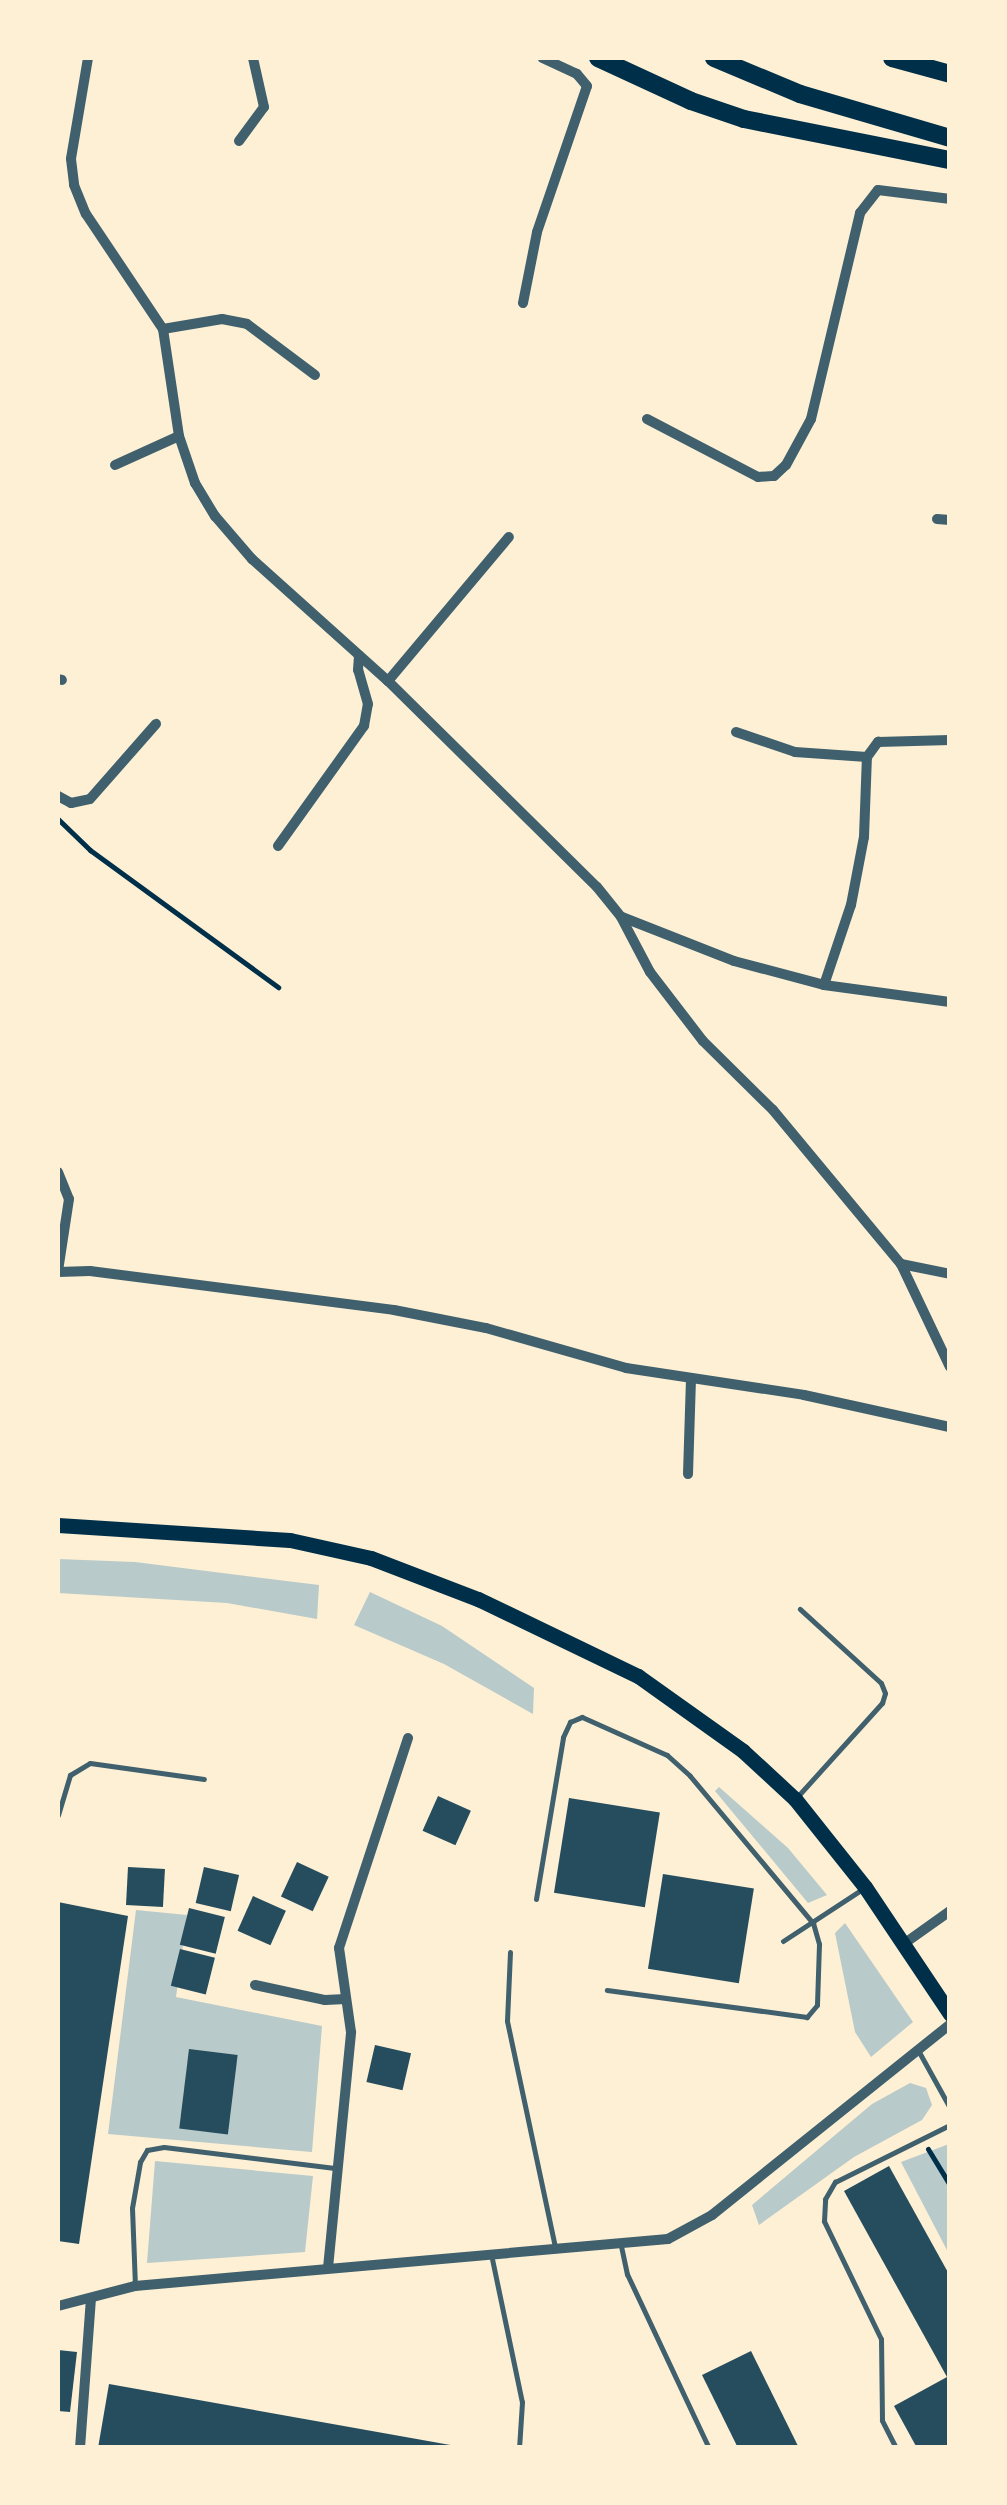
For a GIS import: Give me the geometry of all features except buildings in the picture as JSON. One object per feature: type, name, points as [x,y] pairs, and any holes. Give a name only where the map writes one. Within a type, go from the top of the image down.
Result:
[{"type":"highway","points":[[598,58],[674,94],[744,119],[950,160]]},
{"type":"highway","points":[[714,58],[800,94],[950,138]]},
{"type":"highway","points":[[892,58],[950,74]]},
{"type":"main road","points":[[58,1524],[290,1540],[417,1573],[558,1634],[638,1676],[696,1714],[795,1799],[865,1886],[950,2014]]},
{"type":"street","points":[[88,58],[71,159],[74,185],[86,214],[163,329],[179,436],[195,482],[216,516],[252,558],[388,681],[597,887],[621,917],[650,972],[703,1041],[773,1110],[902,1264],[950,1367]]},
{"type":"street","points":[[239,141],[264,107],[254,58]]},
{"type":"street","points":[[523,303],[538,232],[587,86],[577,74],[544,58]]},
{"type":"street","points":[[647,418],[758,477],[774,476],[786,465],[810,419],[860,213],[878,190],[950,199]]},
{"type":"street","points":[[163,329],[222,319],[247,324],[315,375]]},
{"type":"street","points":[[115,465],[179,436]]},
{"type":"street","points":[[388,681],[509,537]]},
{"type":"street","points":[[278,846],[364,726],[368,704],[358,670],[359,656]]},
{"type":"street","points":[[58,796],[72,803],[90,799],[156,724]]},
{"type":"street","points":[[736,732],[795,752],[867,757]]},
{"type":"street","points":[[824,985],[852,905],[864,838],[867,757],[878,742],[950,740]]},
{"type":"street","points":[[621,917],[734,961],[824,985],[950,1002]]},
{"type":"street","points":[[58,1172],[70,1198],[58,1272],[90,1271],[394,1310],[486,1328],[626,1368],[804,1394],[950,1426]]},
{"type":"street","points":[[902,1264],[950,1274]]},
{"type":"street","points":[[688,1474],[690,1378]]},
{"type":"street","points":[[328,2268],[351,2032],[338,1948],[408,1738]]},
{"type":"street","points":[[905,1943],[950,1911]]},
{"type":"street","points":[[255,1985],[325,2000],[346,1999]]},
{"type":"street","points":[[58,2306],[135,2286],[668,2239],[694,2227],[950,2024]]},
{"type":"street","points":[[80,2448],[91,2299]]},
{"type":"lane","points":[[795,1799],[882,1704],[885,1693],[881,1683],[800,1609]]},
{"type":"lane","points":[[536,1899],[563,1737],[570,1722],[582,1718],[667,1755],[690,1776],[813,1924],[819,1944],[817,2004],[807,2017],[607,1990]]},
{"type":"lane","points":[[58,1815],[70,1776],[90,1763],[204,1779]]},
{"type":"lane","points":[[783,1941],[865,1886]]},
{"type":"lane","points":[[510,1952],[507,2021],[556,2249]]},
{"type":"lane","points":[[917,2050],[950,2108]]},
{"type":"lane","points":[[896,2448],[882,2420],[881,2339],[824,2221],[824,2199],[835,2182],[950,2125]]},
{"type":"lane","points":[[135,2286],[132,2208],[140,2162],[147,2150],[164,2147],[338,2169]]},
{"type":"lane","points":[[620,2246],[627,2274],[709,2448]]},
{"type":"lane","points":[[491,2254],[522,2402],[519,2448]]},
{"type":"path","points":[[58,819],[90,850],[278,987]]},
{"type":"path","points":[[922,2138],[950,2185]]},
{"type":"shaded area","points":[[58,1559],[135,1562],[319,1585],[317,1619],[227,1603],[58,1593]]},
{"type":"shaded area","points":[[370,1592],[442,1626],[534,1688],[533,1714],[444,1664],[354,1625]]},
{"type":"shaded area","points":[[719,1787],[788,1848],[827,1895],[808,1903],[715,1791]]},
{"type":"shaded area","points":[[136,1910],[187,1915],[176,1997],[322,2026],[312,2152],[108,2134]]},
{"type":"shaded area","points":[[845,1923],[913,2022],[871,2057],[855,2032],[835,1933]]},
{"type":"shaded area","points":[[910,2083],[926,2088],[932,2105],[922,2120],[854,2157],[759,2225],[752,2205],[872,2104]]},
{"type":"shaded area","points":[[949,2144],[949,2254],[901,2162]]},
{"type":"shaded area","points":[[155,2161],[313,2176],[305,2252],[147,2263]]}]
